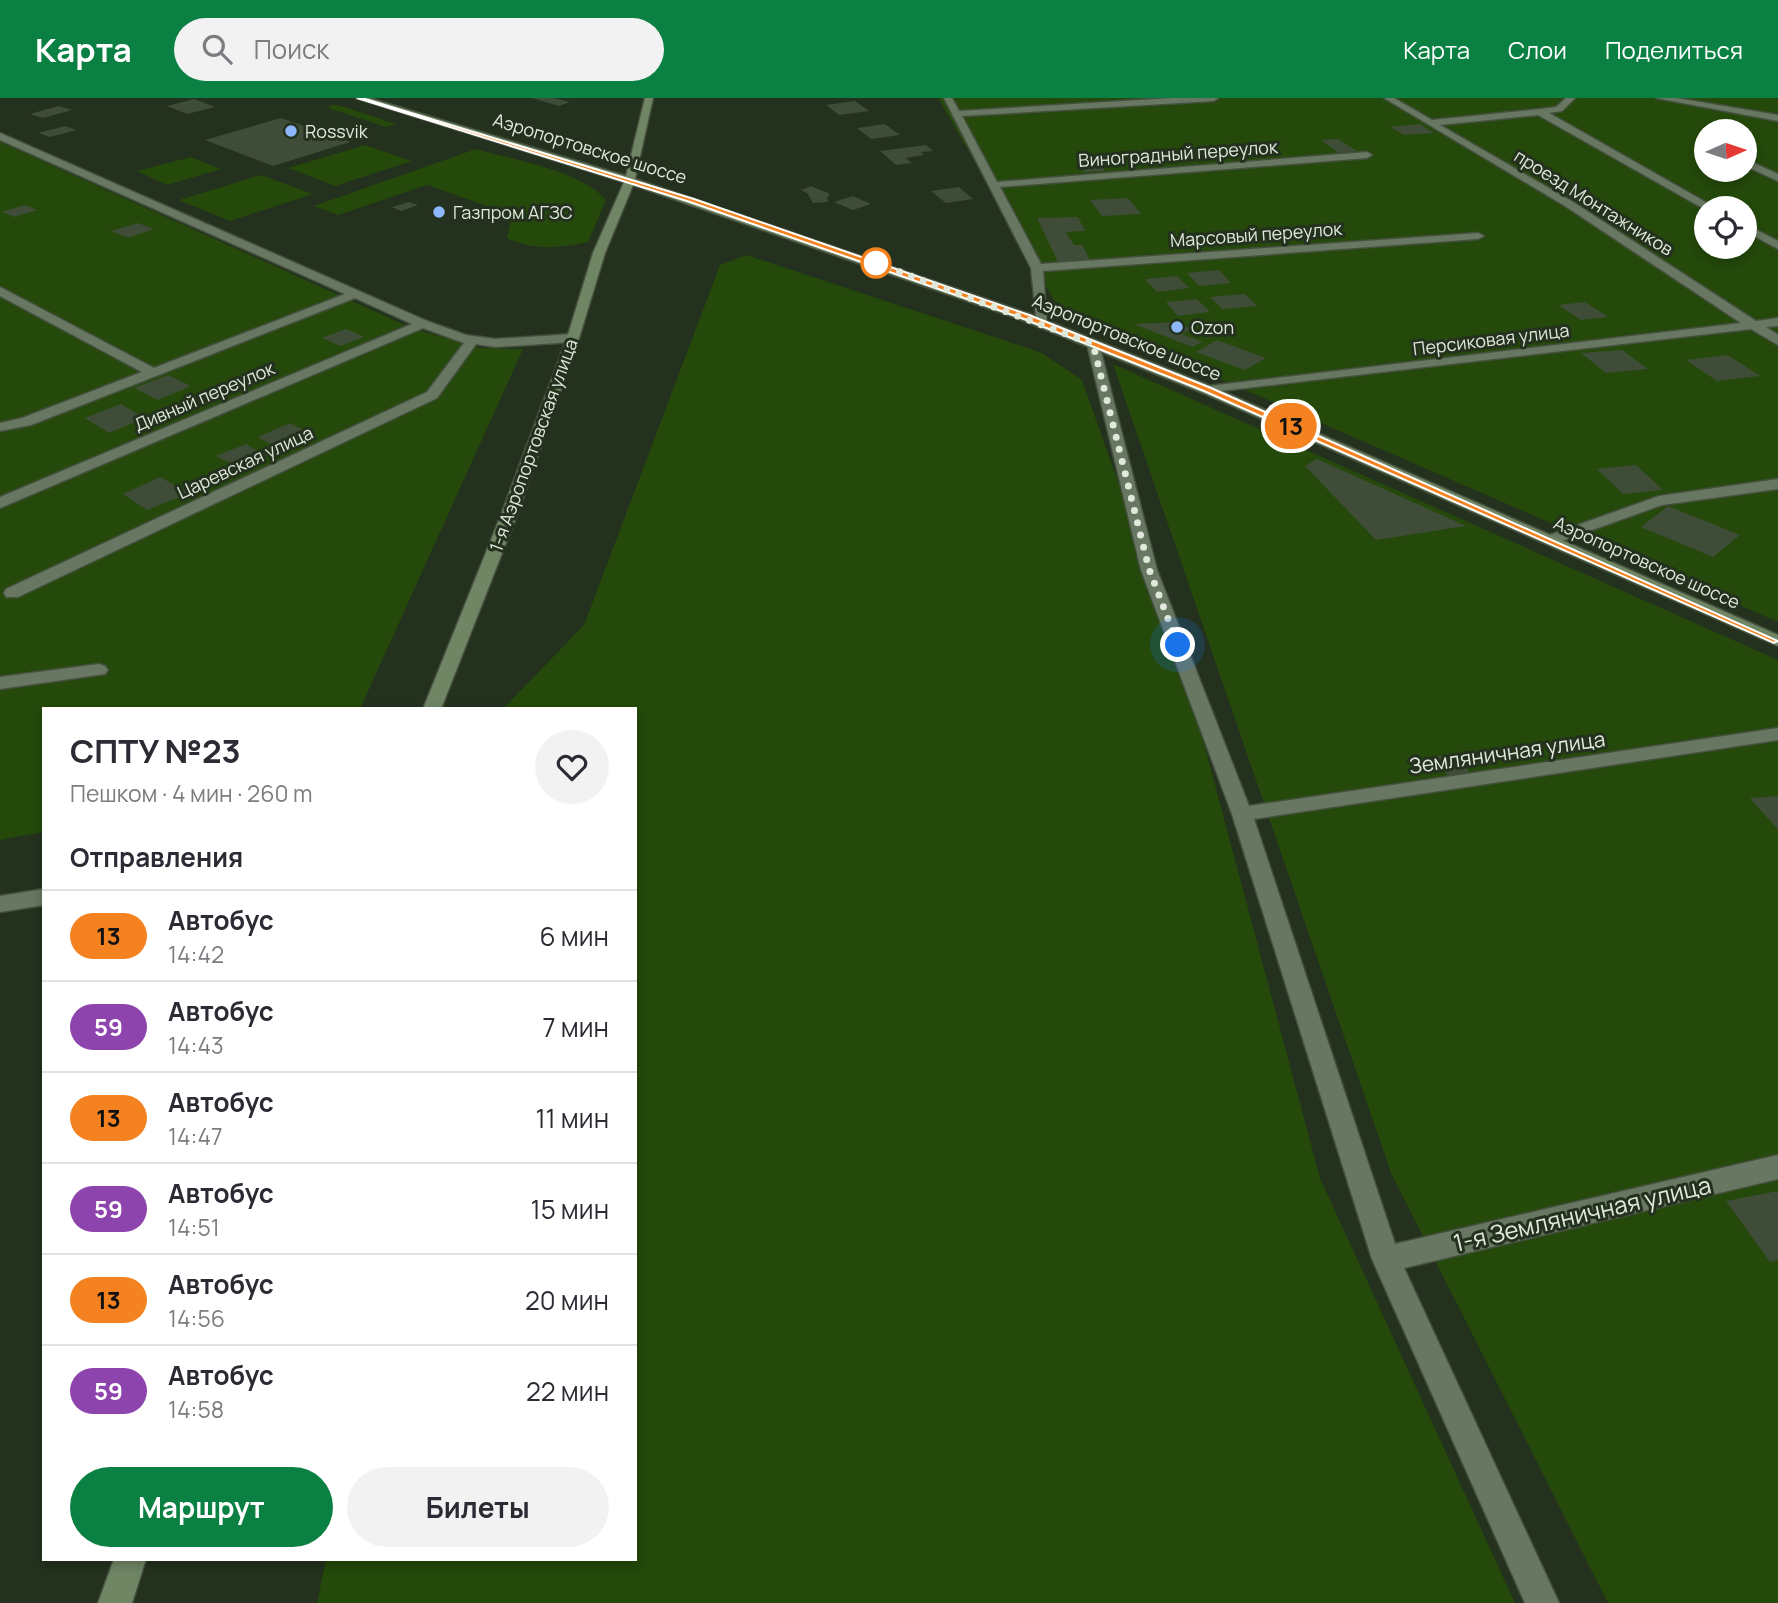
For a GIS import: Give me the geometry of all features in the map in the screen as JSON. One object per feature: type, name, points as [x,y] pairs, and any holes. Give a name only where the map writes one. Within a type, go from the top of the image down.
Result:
[{"type":"main road","name":"Аэропортовское шоссе","points":[[360,98],[630,180],[856,256],[1041,323],[1208,390],[1778,641]]},
{"type":"main road","name":"1-я Аэропортовская улица","points":[[433,707],[509,515],[573,338],[599,253],[630,180],[649,98]]},
{"type":"main road","points":[[115,1603],[129,1561]]},
{"type":"street","points":[[948,98],[1037,268],[1041,323]]},
{"type":"street","points":[[957,114],[1214,98]]},
{"type":"street","name":"проезд Монтажников","points":[[1388,98],[1569,204],[1778,341]]},
{"type":"street","points":[[1430,123],[1559,109],[1571,98]]},
{"type":"street","points":[[1660,98],[1778,118]]},
{"type":"street","points":[[1540,112],[1694,198]]},
{"type":"street","points":[[0,136],[422,324],[473,340],[495,343],[573,338]]},
{"type":"street","name":"Виноградный переулок","points":[[992,185],[1367,155]]},
{"type":"street","points":[[1757,168],[1778,178]]},
{"type":"street","points":[[1757,234],[1778,246]]},
{"type":"street","name":"Марсовый переулок","points":[[1037,268],[1478,236]]},
{"type":"street","points":[[0,291],[152,372]]},
{"type":"street","points":[[0,427],[26,422],[355,294]]},
{"type":"street","name":"Персиковая улица","points":[[1208,390],[1778,322]]},
{"type":"street","name":"Дивный переулок","points":[[0,503],[422,324]]},
{"type":"street","name":"Царевская улица","points":[[12,593],[432,395],[473,340]]},
{"type":"street","points":[[1093,344],[1149,569],[1242,814],[1386,1259],[1542,1603]]},
{"type":"street","points":[[1550,540],[1659,500],[1778,484]]},
{"type":"street","points":[[0,683],[99,670]]},
{"type":"street","name":"Земляничная улица","points":[[1242,814],[1778,734]]},
{"type":"street","points":[[0,904],[42,897]]},
{"type":"street","name":"1-я Земляничная улица","points":[[1386,1259],[1778,1167]]},
{"type":"green space","points":[[938,98],[1778,98],[1778,622],[1059,309]]},
{"type":"green space","points":[[331,105],[396,124],[386,127],[328,108]]},
{"type":"green space","points":[[0,142],[414,329],[480,348],[523,349],[361,707],[42,707],[42,832],[0,840]]},
{"type":"green space","points":[[365,145],[412,161],[335,186],[288,168]]},
{"type":"green space","points":[[476,149],[545,167],[580,181],[594,190],[606,200],[588,242],[547,247],[517,242],[507,238],[512,215],[427,185],[338,215],[314,206]]},
{"type":"green space","points":[[191,157],[221,169],[167,185],[137,171]]},
{"type":"green space","points":[[261,175],[313,194],[230,221],[179,200]]},
{"type":"green space","points":[[747,255],[1042,353],[1082,380],[1183,665],[1320,1178],[1515,1603],[317,1603],[326,1561],[637,1561],[637,707],[505,707],[584,625],[720,265]]},
{"type":"green space","points":[[1113,364],[1778,660],[1778,1603],[1608,1603],[1391,1173]]},
{"type":"building","points":[[532,98],[554,98],[570,102],[559,106]]},
{"type":"building","points":[[194,99],[215,107],[187,114],[167,106]]},
{"type":"building","points":[[855,101],[869,111],[839,115],[826,105]]},
{"type":"building","points":[[59,106],[72,110],[43,118],[30,114]]},
{"type":"building","points":[[281,118],[350,142],[273,166],[205,140]]},
{"type":"building","points":[[885,124],[900,135],[871,139],[857,128]]},
{"type":"building","points":[[1420,124],[1434,133],[1404,135],[1390,127]]},
{"type":"building","points":[[65,126],[77,130],[50,137],[38,133]]},
{"type":"building","points":[[1338,139],[1357,151],[1339,153],[1321,140]]},
{"type":"building","points":[[926,145],[933,151],[906,158],[912,163],[896,165],[880,151]]},
{"type":"building","points":[[1262,149],[1269,155],[1242,156],[1235,150]]},
{"type":"building","points":[[1098,162],[1105,171],[1084,172],[1077,164]]},
{"type":"building","points":[[811,186],[830,194],[828,202],[813,203],[807,193],[801,190]]},
{"type":"building","points":[[959,187],[973,199],[946,203],[931,191]]},
{"type":"building","points":[[853,196],[871,204],[853,210],[834,202]]},
{"type":"building","points":[[1128,198],[1141,214],[1102,216],[1090,200]]},
{"type":"building","points":[[409,202],[418,205],[401,211],[392,207]]},
{"type":"building","points":[[25,205],[37,210],[14,217],[2,212]]},
{"type":"building","points":[[1078,217],[1085,231],[1066,232],[1074,245],[1082,245],[1090,260],[1058,262],[1037,218]]},
{"type":"building","points":[[138,223],[154,229],[128,238],[111,231]]},
{"type":"building","points":[[1219,270],[1231,283],[1199,286],[1187,273]]},
{"type":"building","points":[[1177,276],[1189,288],[1157,292],[1145,279]]},
{"type":"building","points":[[1245,294],[1257,306],[1222,309],[1210,297]]},
{"type":"building","points":[[1197,299],[1210,312],[1178,316],[1166,302]]},
{"type":"building","points":[[1585,302],[1608,317],[1581,320],[1558,305]]},
{"type":"building","points":[[1175,322],[1192,329],[1182,334],[1203,342],[1192,347],[1134,324]]},
{"type":"building","points":[[346,329],[364,337],[340,346],[322,338]]},
{"type":"building","points":[[1457,338],[1467,349],[1452,350],[1441,339]]},
{"type":"building","points":[[1217,340],[1266,358],[1245,370],[1196,352]]},
{"type":"building","points":[[1622,350],[1648,369],[1606,373],[1581,353]]},
{"type":"building","points":[[1728,355],[1760,376],[1717,381],[1686,360]]},
{"type":"building","points":[[168,375],[191,386],[158,400],[134,388]]},
{"type":"building","points":[[121,404],[145,418],[109,433],[85,418]]},
{"type":"building","points":[[290,423],[312,434],[279,449],[258,437]]},
{"type":"building","points":[[246,444],[266,456],[239,468],[216,456]]},
{"type":"building","points":[[1317,459],[1466,526],[1376,540],[1305,466]]},
{"type":"building","points":[[1636,465],[1663,490],[1623,494],[1597,469]]},
{"type":"building","points":[[160,477],[189,493],[147,510],[123,494]]},
{"type":"building","points":[[1668,506],[1740,535],[1713,557],[1641,527]]},
{"type":"building","points":[[1455,753],[1471,774],[1449,777],[1433,757]]},
{"type":"building","points":[[1778,796],[1778,830],[1750,798]]},
{"type":"building","points":[[1778,1191],[1778,1260],[1770,1262],[1726,1201]]},
{"type":"bus line","name":"13","points":[[360,98],[692,200],[1026,317],[1208,390],[1778,641]]},
{"type":"place","name":"Rossvik","points":[[291,131]]},
{"type":"place","name":"Газпром АГЗС","points":[[439,212]]},
{"type":"place","name":"Ozon","points":[[1177,327]]},
{"type":"route","points":[[876,263],[1093,344],[1149,569],[1178,645]]}]
